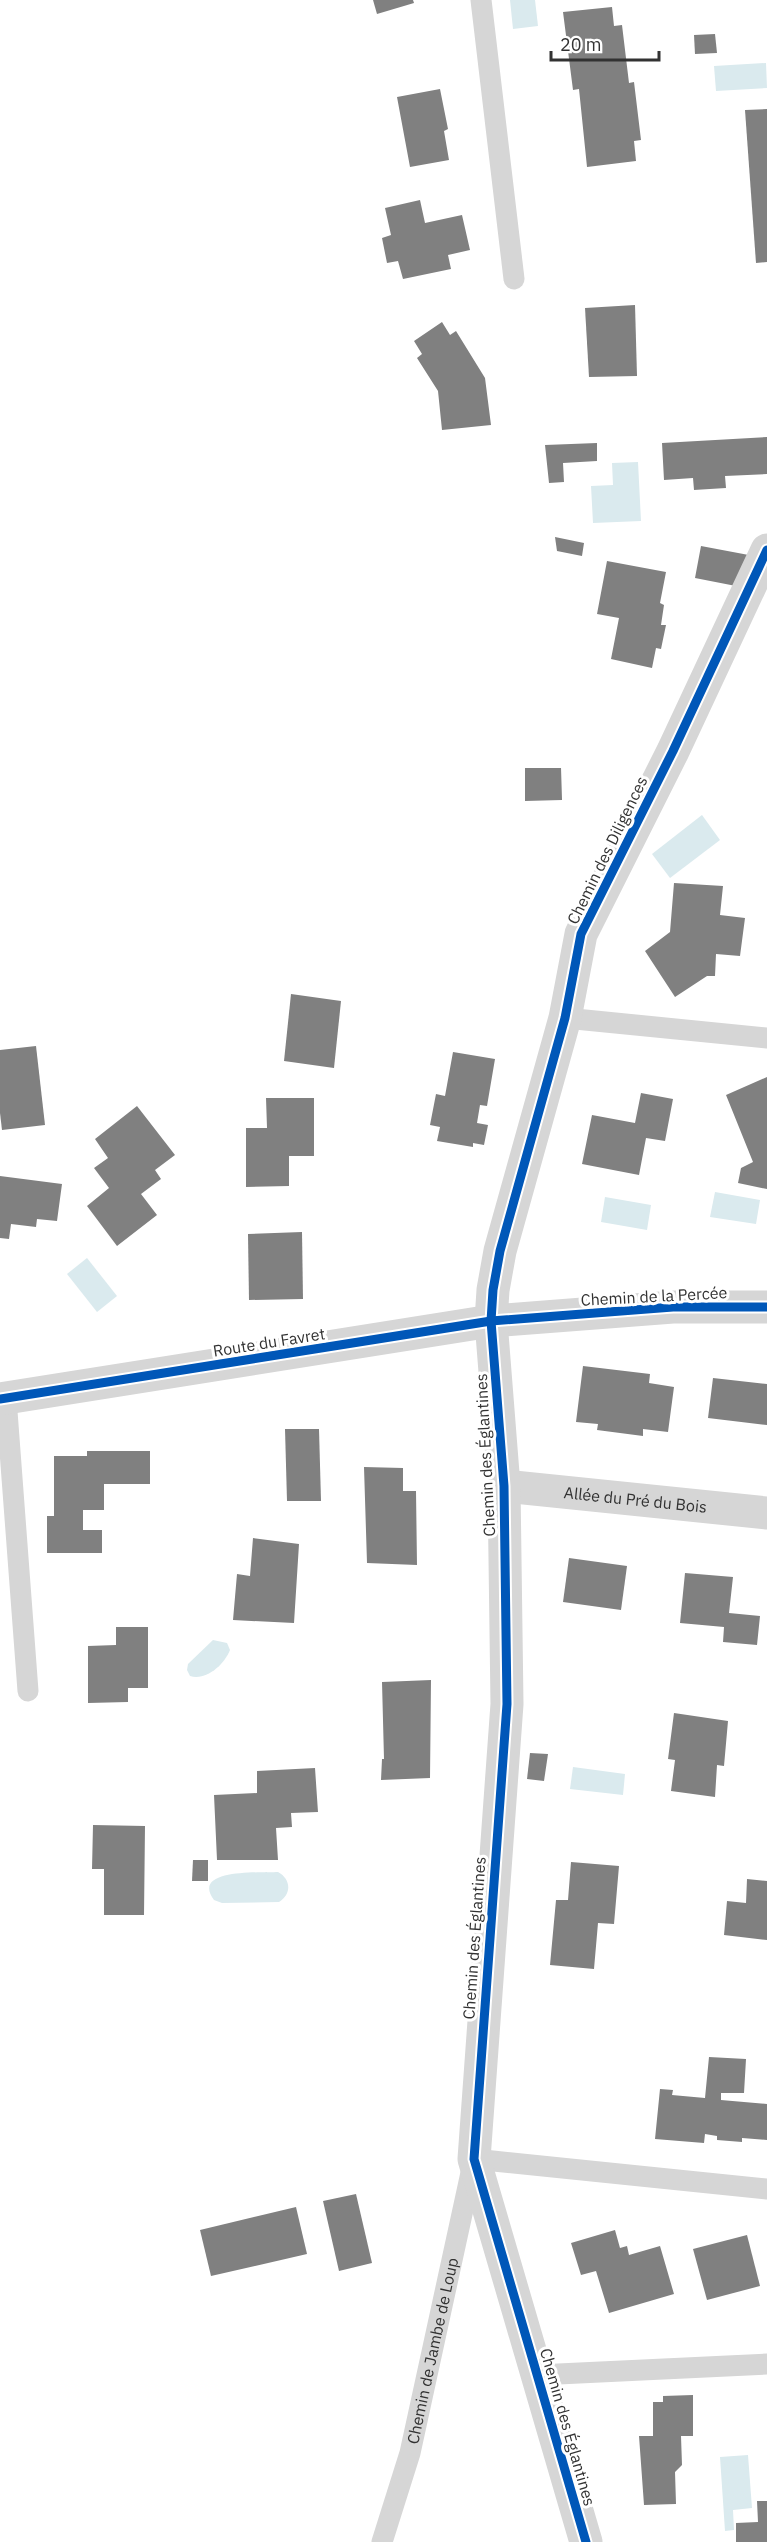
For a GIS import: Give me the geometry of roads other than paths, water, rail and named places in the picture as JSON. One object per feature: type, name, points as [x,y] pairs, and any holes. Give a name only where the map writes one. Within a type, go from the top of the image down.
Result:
[{"type":"street","name":"Chemin des Diligences","points":[[491,1321],[493,1290],[500,1251],[565,1018],[581,934],[673,751],[767,550]]},
{"type":"street","name":"Chemin de la Percée","points":[[543,1318],[673,1307],[767,1307]]},
{"type":"street","name":"Route du Favret","points":[[3,1398],[491,1321],[543,1318]]},
{"type":"street","name":"Chemin des Églantines","points":[[491,1321],[504,1486],[507,1704],[474,2158],[586,2542]]},
{"type":"street","name":"Allée du Pré du Bois","points":[[504,1486],[767,1513]]},
{"type":"lane","points":[[481,0],[514,279]]},
{"type":"lane","points":[[565,1018],[767,1038]]},
{"type":"lane","points":[[3,1398],[28,1691]]},
{"type":"lane","points":[[474,2158],[767,2188]]},
{"type":"lane","name":"Chemin de Jambe de Loup","points":[[382,2542],[410,2453],[474,2158]]},
{"type":"lane","points":[[537,2375],[767,2364]]}]
